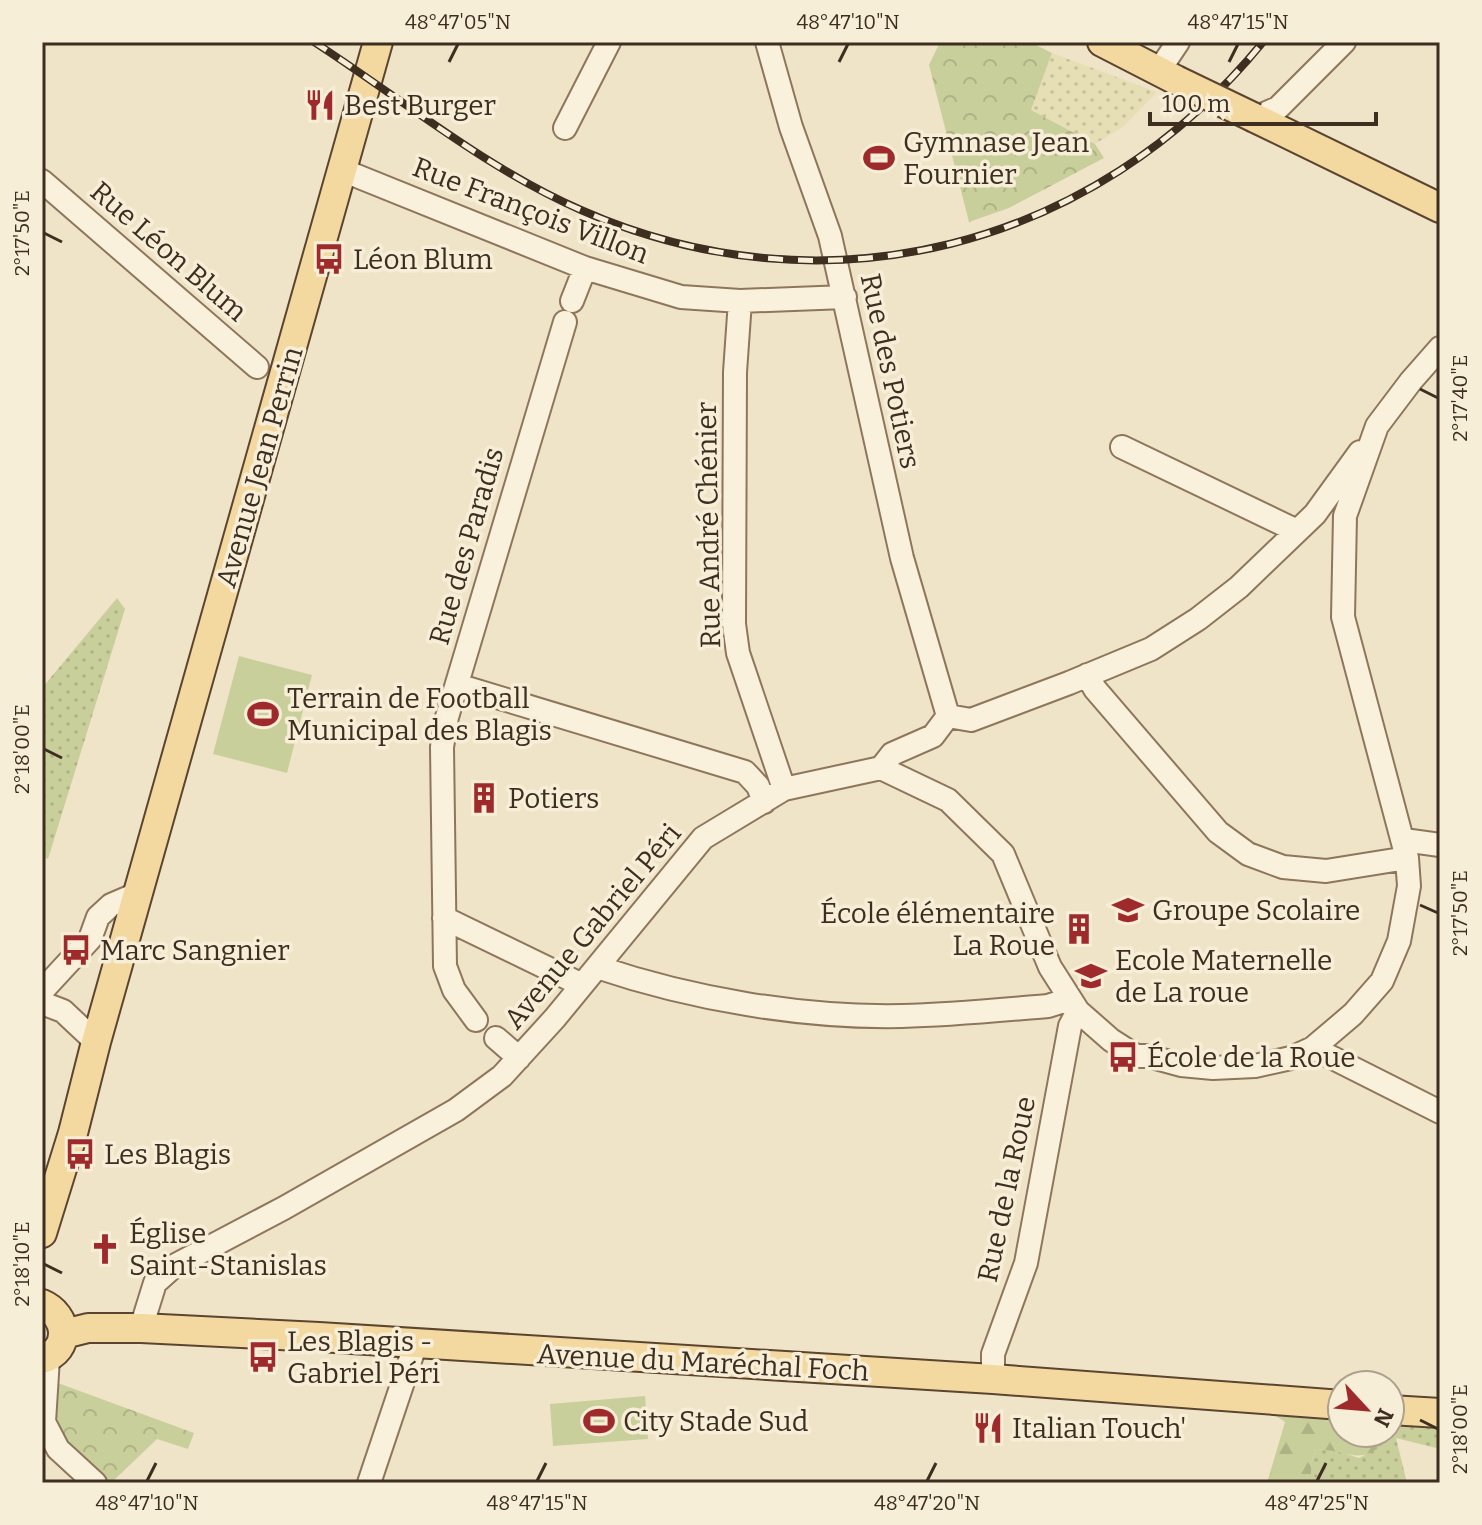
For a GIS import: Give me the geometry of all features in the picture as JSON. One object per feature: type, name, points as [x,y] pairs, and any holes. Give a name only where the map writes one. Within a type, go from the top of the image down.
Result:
[{"type":"main road","name":"Avenue Jean Perrin","points":[[43,1236],[378,42]]},
{"type":"main road","points":[[1102,42],[1438,211]]},
{"type":"main road","points":[[42,1303],[53,1309],[62,1320],[64,1334],[61,1344],[45,1358]]},
{"type":"main road","name":"Avenue du Maréchal Foch","points":[[64,1334],[88,1328],[141,1328],[416,1343],[993,1379],[1326,1404]]},
{"type":"main road","points":[[1406,1411],[1440,1413]]},
{"type":"street","points":[[565,128],[609,42]]},
{"type":"street","name":"Rue des Potiers","points":[[767,42],[791,127],[830,236],[902,558],[948,716]]},
{"type":"street","points":[[1167,76],[1178,42]]},
{"type":"street","points":[[1255,118],[1278,108],[1344,42]]},
{"type":"street","name":"Rue François Villon","points":[[342,170],[585,268],[681,297],[740,301],[845,297]]},
{"type":"street","name":"Rue Léon Blum","points":[[42,181],[257,367]]},
{"type":"street","name":"Rue des Paradis","points":[[476,1020],[454,990],[445,966],[442,747],[447,717],[585,268]]},
{"type":"street","name":"Rue André Chénier","points":[[740,301],[735,372],[734,624],[738,653],[784,789]]},
{"type":"street","points":[[1377,426],[1345,516],[1343,617],[1405,849],[1409,886],[1399,941],[1382,981],[1353,1014],[1313,1048],[1291,1058],[1255,1066],[1213,1068],[1136,1056],[1111,1040],[1074,1005],[1050,967],[1003,854],[948,800],[881,768],[892,754],[933,736],[948,716],[971,720],[1087,675],[1151,649],[1198,619],[1239,587],[1326,501],[1377,426],[1440,348]]},
{"type":"street","points":[[1122,447],[1297,531]]},
{"type":"street","points":[[1326,501],[1345,516]]},
{"type":"street","points":[[1087,675],[1095,689],[1218,832],[1248,854],[1283,867],[1326,871],[1405,849],[1440,845]]},
{"type":"street","points":[[457,685],[745,772],[758,786],[764,802]]},
{"type":"street","name":"Avenue Gabriel Péri","points":[[141,1328],[155,1283],[174,1266],[284,1208],[456,1110],[493,1083],[519,1058],[582,985],[703,838],[784,789],[881,768]]},
{"type":"street","points":[[42,991],[90,939],[98,917],[111,905],[139,893]]},
{"type":"street","points":[[444,918],[582,985]]},
{"type":"street","points":[[597,967],[736,1003],[804,1011],[901,1016],[1074,1005]]},
{"type":"street","points":[[42,1003],[63,1011],[96,1042]]},
{"type":"street","name":"Rue de la Roue","points":[[993,1379],[993,1354],[1026,1263],[1074,1005]]},
{"type":"street","points":[[496,1038],[519,1058]]},
{"type":"street","points":[[1313,1048],[1440,1112]]},
{"type":"street","points":[[369,1483],[416,1343]]},
{"type":"street","points":[[45,1358],[44,1422],[58,1449],[95,1483]]},
{"type":"shaded area","points":[[1052,53],[1157,92],[1124,126],[1095,144],[1031,110]]},
{"type":"green space","points":[[940,42],[1030,42],[1052,53],[1031,110],[1095,144],[1104,158],[1009,208],[969,222],[929,65]]},
{"type":"green space","points":[[117,598],[125,609],[48,859],[42,856],[42,688]]},
{"type":"green space","name":"Terrain de Football Municipal des Blagis","points":[[239,656],[312,675],[287,773],[213,754]]},
{"type":"green space","points":[[58,1383],[194,1433],[188,1449],[157,1439],[111,1483],[105,1483],[71,1454],[62,1442],[54,1408]]},
{"type":"green space","name":"City Stade Sud","points":[[645,1396],[648,1439],[553,1446],[550,1404]]},
{"type":"green space","points":[[1277,1405],[1326,1410],[1326,1449],[1376,1449],[1363,1455],[1316,1450],[1311,1463],[1311,1480],[1317,1483],[1267,1483],[1285,1422],[1276,1416]]},
{"type":"green space","points":[[1406,1423],[1440,1425],[1440,1449],[1406,1440]]},
{"type":"green space","points":[[1331,1449],[1359,1458],[1376,1449],[1399,1449],[1407,1483],[1317,1483],[1311,1480],[1311,1463],[1316,1450]]},
{"type":"railway","points":[[314,42],[511,174],[581,210],[674,242],[767,258],[860,259],[951,244],[1038,214],[1120,170],[1196,113],[1263,42]]},
{"type":"place","name":"Best Burger","points":[[320,105]]},
{"type":"place","name":"Gymnase Jean Fournier","points":[[879,158]]},
{"type":"place","name":"Léon Blum","points":[[329,259]]},
{"type":"place","name":"Terrain de Football Municipal des Blagis","points":[[263,714]]},
{"type":"place","name":"Potiers","points":[[484,798]]},
{"type":"place","name":"Groupe Scolaire","points":[[1128,910]]},
{"type":"place","name":"École élémentaire La Roue","points":[[1079,929]]},
{"type":"place","name":"Marc Sangnier","points":[[76,950]]},
{"type":"place","name":"Ecole Maternelle de La roue","points":[[1091,976]]},
{"type":"place","name":"École de la Roue","points":[[1123,1057]]},
{"type":"place","name":"Les Blagis","points":[[80,1154]]},
{"type":"place","name":"Église Saint-Stanislas","points":[[105,1249]]},
{"type":"place","name":"Les Blagis - Gabriel Péri","points":[[263,1357]]},
{"type":"place","name":"City Stade Sud","points":[[599,1421]]},
{"type":"place","name":"Italian Touch'","points":[[988,1428]]}]
